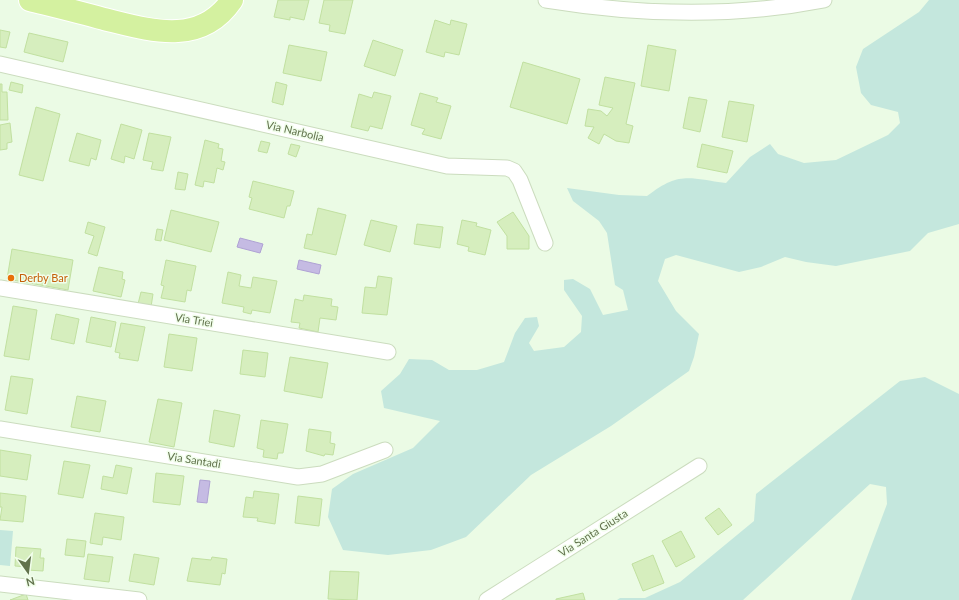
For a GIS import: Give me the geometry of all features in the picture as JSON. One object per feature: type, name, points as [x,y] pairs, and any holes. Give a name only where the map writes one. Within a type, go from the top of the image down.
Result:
[{"type":"highway","points":[[30,0],[147,30],[173,32],[192,29],[212,20],[220,14],[232,0]]},
{"type":"street","points":[[546,0],[593,8],[673,13],[758,10],[824,0]]},
{"type":"street","name":"Via Narbolia","points":[[0,64],[447,166],[509,168],[516,173],[520,180],[545,243]]},
{"type":"street","name":"Via Triei","points":[[0,288],[388,352]]},
{"type":"street","name":"Via Santadi","points":[[0,429],[298,477],[326,473],[385,450]]},
{"type":"street","name":"Via Santa Giusta","points":[[487,600],[698,466]]},
{"type":"street","points":[[0,584],[139,600]]},
{"type":"shaded area","points":[[929,0],[959,0],[959,224],[928,233],[910,251],[836,266],[806,262],[785,257],[761,267],[739,272],[676,255],[665,259],[658,281],[676,311],[699,334],[689,371],[611,426],[531,475],[466,537],[431,550],[388,555],[343,550],[328,517],[332,489],[353,474],[413,448],[440,421],[384,408],[381,391],[400,374],[409,359],[432,360],[449,370],[477,370],[504,362],[515,333],[525,318],[537,317],[539,326],[529,343],[534,351],[564,347],[581,332],[582,316],[564,290],[564,280],[573,279],[590,289],[603,315],[628,310],[623,290],[615,285],[607,233],[599,221],[573,201],[567,188],[619,195],[647,196],[668,183],[685,178],[726,183],[750,157],[770,144],[778,154],[804,163],[836,160],[888,135],[900,123],[898,112],[871,105],[861,93],[856,67],[863,49],[919,12]]},
{"type":"shaded area","points":[[240,238],[263,244],[260,253],[237,247]]},
{"type":"shaded area","points":[[299,260],[321,265],[319,274],[297,269]]},
{"type":"shaded area","points":[[925,377],[959,394],[959,600],[851,600],[887,504],[886,487],[870,484],[743,600],[617,600],[620,598],[645,598],[680,582],[754,521],[756,494],[900,381]]},
{"type":"shaded area","points":[[200,480],[210,481],[207,503],[197,502]]},
{"type":"shaded area","points":[[0,530],[13,531],[10,566],[0,565]]},
{"type":"building","points":[[278,0],[309,0],[304,20],[290,17],[290,20],[274,17]]},
{"type":"building","points":[[324,0],[353,0],[345,34],[329,31],[330,25],[319,23]]},
{"type":"building","points":[[435,20],[450,25],[451,20],[467,24],[459,55],[445,52],[444,57],[426,52]]},
{"type":"building","points":[[0,30],[10,32],[6,48],[0,47]]},
{"type":"building","points":[[29,33],[68,42],[63,62],[24,52]]},
{"type":"building","points":[[373,40],[403,50],[395,76],[364,66]]},
{"type":"building","points":[[289,45],[327,52],[321,81],[283,73]]},
{"type":"building","points":[[648,45],[676,50],[669,91],[641,86]]},
{"type":"building","points":[[523,62],[580,79],[567,124],[510,107]]},
{"type":"building","points":[[605,77],[635,83],[626,124],[633,126],[629,143],[616,141],[604,134],[599,144],[588,138],[594,127],[585,126],[588,109],[601,111],[607,116],[613,108],[599,105]]},
{"type":"building","points":[[11,82],[23,85],[22,93],[9,90]]},
{"type":"building","points":[[276,82],[287,85],[283,105],[272,102]]},
{"type":"building","points":[[0,84],[2,84],[2,92],[7,92],[8,120],[0,120]]},
{"type":"building","points":[[374,92],[391,96],[382,129],[370,126],[368,131],[351,127],[359,94],[372,98]]},
{"type":"building","points":[[420,93],[438,98],[436,102],[451,106],[441,139],[422,134],[425,129],[411,125]]},
{"type":"building","points":[[689,97],[707,100],[700,132],[683,128]]},
{"type":"building","points":[[729,101],[754,105],[747,142],[722,137]]},
{"type":"building","points":[[36,107],[60,114],[43,181],[19,175]]},
{"type":"building","points":[[10,123],[12,142],[7,143],[7,149],[0,150],[0,125]]},
{"type":"building","points":[[121,124],[142,130],[134,159],[125,156],[124,163],[111,159]]},
{"type":"building","points":[[77,133],[101,140],[96,160],[91,158],[89,166],[69,161]]},
{"type":"building","points":[[149,133],[171,137],[163,171],[151,169],[153,162],[143,160]]},
{"type":"building","points":[[205,140],[219,144],[218,148],[223,149],[221,161],[225,162],[223,170],[217,168],[214,183],[204,181],[203,187],[195,185]]},
{"type":"building","points":[[261,141],[270,143],[267,153],[258,151]]},
{"type":"building","points":[[291,144],[300,146],[296,157],[288,154]]},
{"type":"building","points":[[702,144],[733,151],[727,173],[697,167]]},
{"type":"building","points":[[178,172],[188,174],[185,190],[175,189]]},
{"type":"building","points":[[253,181],[294,191],[290,206],[287,206],[284,218],[249,209],[252,198],[249,197]]},
{"type":"building","points":[[318,208],[346,215],[336,255],[304,248],[307,234],[312,235]]},
{"type":"building","points":[[171,210],[219,222],[211,252],[164,240]]},
{"type":"building","points":[[513,212],[529,236],[529,249],[507,249],[507,236],[497,222]]},
{"type":"building","points":[[371,220],[397,226],[390,252],[364,245]]},
{"type":"building","points":[[462,220],[477,223],[476,226],[491,230],[485,255],[468,251],[469,247],[457,244]]},
{"type":"building","points":[[88,222],[105,227],[97,256],[88,253],[94,236],[85,233]]},
{"type":"building","points":[[417,224],[443,227],[440,248],[414,244]]},
{"type":"building","points":[[157,229],[163,230],[161,241],[155,240]]},
{"type":"building","points":[[12,249],[73,260],[68,290],[7,279]]},
{"type":"building","points":[[166,260],[196,266],[191,291],[187,290],[185,302],[161,298],[164,286],[161,285]]},
{"type":"building","points":[[99,267],[123,272],[122,279],[125,280],[121,297],[93,291]]},
{"type":"building","points":[[228,272],[241,275],[239,286],[251,288],[253,277],[277,281],[270,313],[252,310],[251,314],[243,312],[244,307],[222,303]]},
{"type":"building","points":[[378,276],[392,278],[387,315],[362,313],[365,287],[376,288]]},
{"type":"building","points":[[141,292],[153,294],[151,307],[138,304]]},
{"type":"building","points":[[304,295],[332,299],[331,306],[338,307],[336,320],[320,318],[318,332],[299,328],[300,323],[291,322],[295,299],[303,301]]},
{"type":"building","points":[[13,306],[37,310],[29,360],[4,356]]},
{"type":"building","points":[[56,314],[79,319],[74,344],[51,339]]},
{"type":"building","points":[[91,317],[116,322],[111,347],[86,342]]},
{"type":"building","points":[[121,323],[145,327],[138,361],[119,358],[120,353],[115,352]]},
{"type":"building","points":[[169,334],[197,338],[192,371],[164,367]]},
{"type":"building","points":[[243,350],[268,353],[265,377],[240,374]]},
{"type":"building","points":[[290,357],[328,363],[322,398],[284,391]]},
{"type":"building","points":[[11,376],[33,379],[27,414],[5,410]]},
{"type":"building","points":[[77,396],[106,401],[100,432],[71,427]]},
{"type":"building","points":[[158,399],[182,403],[174,447],[149,442]]},
{"type":"building","points":[[214,410],[240,415],[234,447],[209,442]]},
{"type":"building","points":[[261,420],[288,424],[283,453],[278,453],[277,459],[263,457],[264,450],[257,448]]},
{"type":"building","points":[[309,429],[331,432],[330,443],[335,444],[333,455],[325,454],[324,456],[306,451]]},
{"type":"building","points":[[0,450],[31,455],[27,480],[0,476]]},
{"type":"building","points":[[64,461],[90,465],[83,498],[58,494]]},
{"type":"building","points":[[116,465],[132,468],[127,494],[101,489],[103,476],[113,478]]},
{"type":"building","points":[[156,473],[184,476],[180,505],[153,502]]},
{"type":"building","points":[[254,491],[279,494],[275,524],[257,521],[258,518],[243,517],[246,497],[253,498]]},
{"type":"building","points":[[0,493],[26,496],[23,522],[0,520],[2,507],[0,507]]},
{"type":"building","points":[[298,496],[322,499],[319,526],[295,523]]},
{"type":"building","points":[[719,508],[732,525],[718,535],[705,518]]},
{"type":"building","points":[[95,513],[124,517],[121,540],[103,537],[102,545],[90,543]]},
{"type":"building","points":[[681,531],[695,557],[676,567],[662,541]]},
{"type":"building","points":[[67,539],[86,541],[84,557],[65,555]]},
{"type":"building","points":[[16,547],[41,549],[40,558],[44,558],[43,571],[27,570],[27,567],[15,566]]},
{"type":"building","points":[[88,554],[113,557],[109,582],[84,579]]},
{"type":"building","points":[[134,554],[159,558],[154,585],[129,581]]},
{"type":"building","points":[[653,555],[664,583],[643,591],[632,564]]},
{"type":"building","points":[[212,557],[227,559],[225,574],[222,573],[220,585],[187,581],[192,558],[211,560]]},
{"type":"building","points":[[330,571],[359,572],[357,600],[328,599]]},
{"type":"building","points":[[583,593],[585,600],[556,600],[556,599]]},
{"type":"building","points":[[26,594],[28,600],[10,600]]},
{"type":"place","name":"Derby Bar","points":[[11,278]]}]
